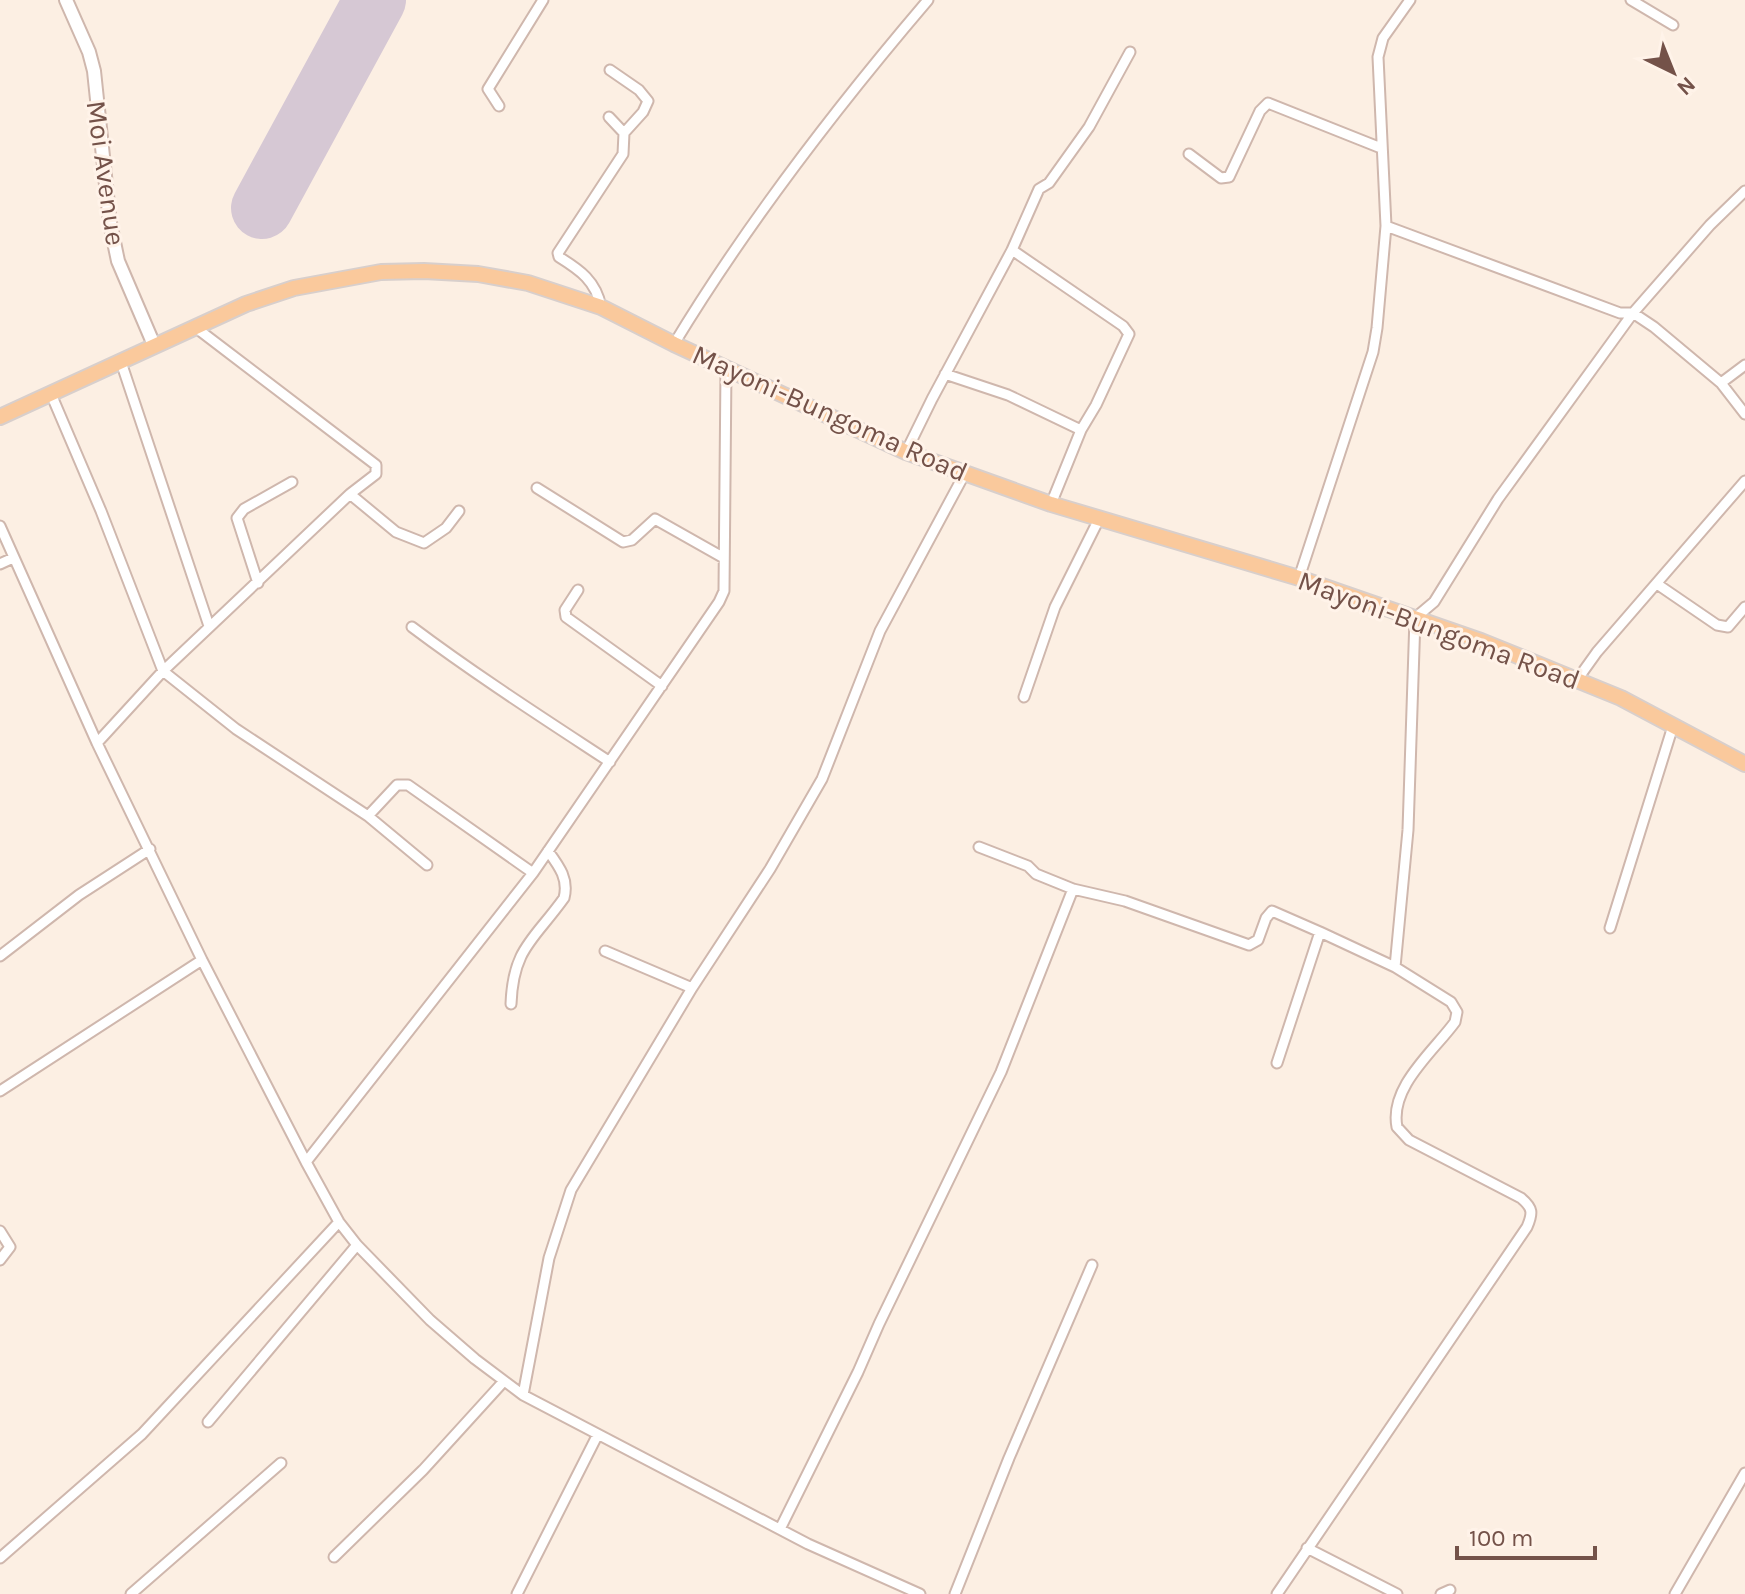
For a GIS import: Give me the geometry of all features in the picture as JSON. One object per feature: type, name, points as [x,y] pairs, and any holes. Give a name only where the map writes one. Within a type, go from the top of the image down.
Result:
[{"type":"main road","name":"Mayoni-Bungoma Road","points":[[0,417],[246,304],[294,288],[381,272],[478,274],[528,283],[601,307],[906,452],[1051,504],[1299,578],[1415,618],[1621,698],[1745,764]]},
{"type":"street","name":"Moi Avenue","points":[[66,0],[94,71],[104,188],[118,261],[154,345]]},
{"type":"street","points":[[499,106],[488,89],[543,0]]},
{"type":"street","points":[[674,344],[752,223],[867,72],[928,0]]},
{"type":"street","points":[[1299,578],[1373,352],[1386,226],[1378,57],[1383,38],[1410,0]]},
{"type":"street","points":[[1631,0],[1673,25]]},
{"type":"street","points":[[906,452],[1012,250],[1039,189],[1049,183],[1089,127],[1130,52]]},
{"type":"street","points":[[601,307],[592,282],[558,253],[623,154],[624,133],[643,112],[648,101],[639,90],[610,70]]},
{"type":"street","points":[[1189,154],[1221,178],[1229,177],[1260,111],[1268,103],[1381,148]]},
{"type":"street","points":[[609,117],[624,133]]},
{"type":"street","points":[[1395,967],[1408,830],[1415,618],[1434,602],[1498,499],[1633,313],[1700,235],[1745,191]]},
{"type":"street","points":[[1386,226],[1620,313],[1633,313],[1721,383],[1745,414]]},
{"type":"street","points":[[1012,250],[1128,330],[1127,340],[1081,430],[1051,504]]},
{"type":"street","points":[[97,743],[209,626],[350,494],[376,474],[376,465],[195,327]]},
{"type":"street","points":[[121,362],[209,626]]},
{"type":"street","points":[[1721,383],[1745,365]]},
{"type":"street","points":[[306,1162],[533,873],[719,602],[724,591],[726,368]]},
{"type":"street","points":[[945,374],[1008,395],[1081,430]]},
{"type":"street","points":[[51,394],[101,511],[163,671],[236,729],[368,816],[427,865]]},
{"type":"street","points":[[523,1395],[549,1258],[559,1219],[571,1190],[692,988],[770,869],[822,779],[880,631],[965,473]]},
{"type":"street","points":[[1577,680],[1597,652],[1745,481]]},
{"type":"street","points":[[258,583],[237,518],[244,509],[292,482]]},
{"type":"street","points":[[537,488],[626,543],[655,519],[724,558]]},
{"type":"street","points":[[350,494],[396,532],[424,543],[446,528],[459,511]]},
{"type":"street","points":[[1024,697],[1055,607],[1099,519]]},
{"type":"street","points":[[0,526],[97,743],[202,960],[306,1162],[339,1222],[357,1245],[430,1320],[523,1395],[780,1529],[920,1594]]},
{"type":"street","points":[[0,564],[13,558]]},
{"type":"street","points":[[1657,584],[1717,625],[1728,627],[1745,607]]},
{"type":"street","points":[[578,590],[565,610],[566,617],[662,686]]},
{"type":"street","points":[[412,627],[471,671],[610,762]]},
{"type":"street","points":[[1610,928],[1673,726]]},
{"type":"street","points":[[368,816],[397,785],[408,785],[533,873]]},
{"type":"street","points":[[979,847],[1028,866],[1036,874],[1073,889],[1125,901],[1249,945],[1258,940],[1272,911],[1395,967],[1451,1002],[1457,1016],[1402,1091],[1395,1120],[1400,1134],[1521,1198],[1530,1206],[1532,1215],[1483,1293],[1277,1594]]},
{"type":"street","points":[[0,956],[79,895],[150,849]]},
{"type":"street","points":[[511,1004],[512,979],[521,954],[564,898],[566,890],[563,872],[548,851]]},
{"type":"street","points":[[780,1529],[1001,1072],[1073,889]]},
{"type":"street","points":[[1277,1063],[1320,932]]},
{"type":"street","points":[[605,951],[692,988]]},
{"type":"street","points":[[0,1091],[202,960]]},
{"type":"street","points":[[0,1558],[142,1434],[339,1222]]},
{"type":"street","points":[[0,1231],[10,1247],[0,1260]]},
{"type":"street","points":[[208,1422],[357,1245]]},
{"type":"street","points":[[955,1594],[1009,1458],[1092,1265]]},
{"type":"street","points":[[334,1557],[423,1470],[504,1381]]},
{"type":"street","points":[[517,1594],[597,1436]]},
{"type":"street","points":[[131,1594],[281,1463]]},
{"type":"street","points":[[1675,1594],[1745,1473]]},
{"type":"street","points":[[1307,1548],[1397,1594]]},
{"type":"runway","points":[[262,208],[375,0]]}]
